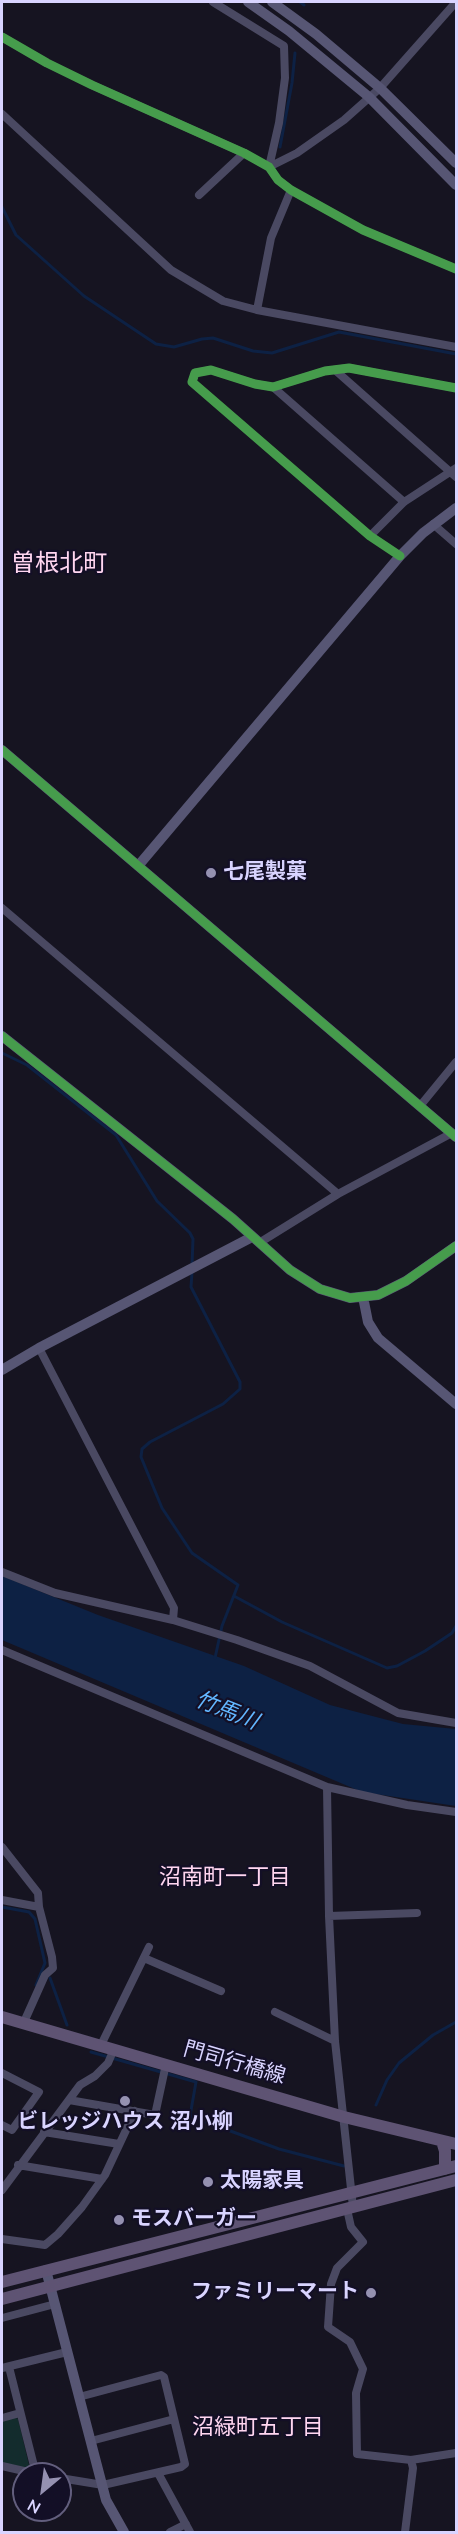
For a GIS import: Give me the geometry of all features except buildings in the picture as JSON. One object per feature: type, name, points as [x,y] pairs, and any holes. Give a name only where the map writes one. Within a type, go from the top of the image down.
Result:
[{"type":"main road","name":"門司行橋線","points":[[3,2021],[24,2022],[102,2045],[112,2055],[164,2070],[456,2144]]},
{"type":"main road","points":[[2,2282],[451,2168],[442,2141]]},
{"type":"main road","points":[[2,2299],[456,2180]]},
{"type":"street","points":[[213,2],[284,46],[285,78],[279,123],[269,168]]},
{"type":"street","points":[[248,2],[289,31],[369,97],[456,185]]},
{"type":"street","points":[[272,2],[316,34],[380,88],[456,164]]},
{"type":"street","points":[[269,168],[297,153],[344,120],[380,88],[456,2]]},
{"type":"street","points":[[2,37],[74,77],[244,153],[269,168],[278,180],[291,190],[363,230],[456,269]]},
{"type":"street","points":[[2,114],[171,270],[223,301],[257,310],[456,347]]},
{"type":"street","points":[[199,195],[244,153]]},
{"type":"street","points":[[257,310],[271,238],[291,190]]},
{"type":"street","points":[[400,556],[370,536],[192,382],[195,374],[211,370],[255,384],[273,387],[349,368],[456,387]]},
{"type":"street","points":[[335,370],[455,472],[404,502],[370,536]]},
{"type":"street","points":[[273,387],[404,502]]},
{"type":"street","points":[[138,866],[400,556],[433,524],[456,508]]},
{"type":"street","points":[[433,524],[456,544]]},
{"type":"street","points":[[2,750],[454,1135],[338,1194],[256,1240],[198,1265],[39,1348],[2,1370]]},
{"type":"street","points":[[2,908],[338,1194]]},
{"type":"street","points":[[2,1036],[305,1282],[320,1290],[350,1298],[393,1289],[456,1246]]},
{"type":"street","points":[[420,1106],[456,1062]]},
{"type":"street","points":[[363,1297],[368,1322],[378,1338],[456,1404]]},
{"type":"street","points":[[39,1348],[174,1608],[173,1620]]},
{"type":"street","points":[[2,1572],[55,1593],[173,1620],[226,1636],[310,1666],[398,1713],[456,1723]]},
{"type":"street","points":[[2,1650],[327,1787],[407,1806],[456,1812]]},
{"type":"street","points":[[327,1787],[329,1916],[335,2041],[351,2192],[351,2227],[363,2242],[337,2268],[331,2284],[328,2327],[350,2342],[363,2369],[356,2393],[357,2454],[411,2460],[456,2453]]},
{"type":"street","points":[[2,1847],[38,1893],[39,1907],[52,1957],[52,1968],[45,1975],[24,2022]]},
{"type":"street","points":[[2,1900],[39,1907]]},
{"type":"street","points":[[329,1916],[417,1913]]},
{"type":"street","points":[[102,2045],[149,1947]]},
{"type":"street","points":[[144,1958],[221,1991]]},
{"type":"street","points":[[275,2012],[335,2041]]},
{"type":"street","points":[[2,2190],[18,2165],[80,2085],[95,2076],[112,2055]]},
{"type":"street","points":[[69,2100],[155,2115],[164,2070]]},
{"type":"street","points":[[2,2073],[39,2092],[12,2130],[2,2125]]},
{"type":"street","points":[[2,2239],[45,2245],[82,2207],[102,2179],[135,2111]]},
{"type":"street","points":[[44,2132],[119,2144]]},
{"type":"street","points":[[18,2165],[102,2179]]},
{"type":"street","points":[[46,2270],[106,2500],[124,2532]]},
{"type":"street","points":[[2,2318],[55,2304]]},
{"type":"street","points":[[33,2462],[5,2368],[68,2352]]},
{"type":"street","points":[[72,2480],[102,2485],[185,2464],[164,2377],[160,2375],[79,2397]]},
{"type":"street","points":[[2,2418],[20,2413]]},
{"type":"street","points":[[91,2441],[174,2419]]},
{"type":"street","points":[[405,2532],[413,2468],[411,2460]]},
{"type":"street","points":[[158,2472],[190,2532]]},
{"type":"street","points":[[170,2532],[186,2524]]},
{"type":"green space","points":[[14,2417],[18,2419],[28,2462],[12,2462],[12,2466],[2,2465],[2,2420]]},
{"type":"water","name":"竹馬川","points":[[2,1576],[98,1615],[244,1666],[330,1705],[403,1724],[456,1729],[456,1806],[362,1792],[2,1640]]},
{"type":"waterway","points":[[300,2],[304,5]]},
{"type":"waterway","points":[[280,147],[295,53]]},
{"type":"waterway","points":[[2,207],[16,235],[84,296],[156,344],[174,347],[213,338],[253,351],[272,353],[339,332],[456,354]]},
{"type":"waterway","points":[[2,1053],[27,1065],[116,1135],[157,1201],[190,1233],[193,1239],[192,1265]]},
{"type":"waterway","points":[[192,1272],[191,1287],[240,1382],[240,1389],[223,1404],[150,1442],[142,1449],[141,1457],[162,1508],[192,1553],[238,1585],[222,1626],[215,1658]]},
{"type":"waterway","points":[[234,1596],[282,1622],[387,1668],[397,1666],[425,1651],[452,1633],[456,1626]]},
{"type":"waterway","points":[[2,1907],[29,1912],[35,1919],[45,1963],[36,1985]]},
{"type":"waterway","points":[[50,1978],[67,2025]]},
{"type":"waterway","points":[[376,2105],[387,2080],[399,2063],[433,2035],[456,2022]]},
{"type":"waterway","points":[[91,2052],[196,2082],[190,2116],[279,2149],[344,2166]]},
{"type":"cycle path","points":[[2,37],[92,85],[244,153],[269,167],[278,180],[291,190],[363,230],[456,269]]},
{"type":"cycle path","points":[[400,556],[370,536],[192,382],[195,373],[211,370],[255,384],[273,387],[325,371],[349,368],[456,388]]},
{"type":"cycle path","points":[[2,750],[456,1137]]},
{"type":"cycle path","points":[[2,1036],[233,1219],[290,1270],[320,1289],[350,1298],[378,1295],[406,1281],[456,1246]]},
{"type":"place","name":"七尾製菓","points":[[211,873]]},
{"type":"place","name":"ビレッジハウス 沼小柳","points":[[125,2101]]},
{"type":"place","name":"太陽家具","points":[[208,2182]]},
{"type":"place","name":"モスバーガー","points":[[119,2220]]},
{"type":"place","name":"ファミリーマート","points":[[371,2293]]},
{"type":"district","name":"曽根北町","points":[[59,565]]},
{"type":"district","name":"沼南町一丁目","points":[[225,1879]]},
{"type":"district","name":"沼緑町五丁目","points":[[258,2429]]}]
